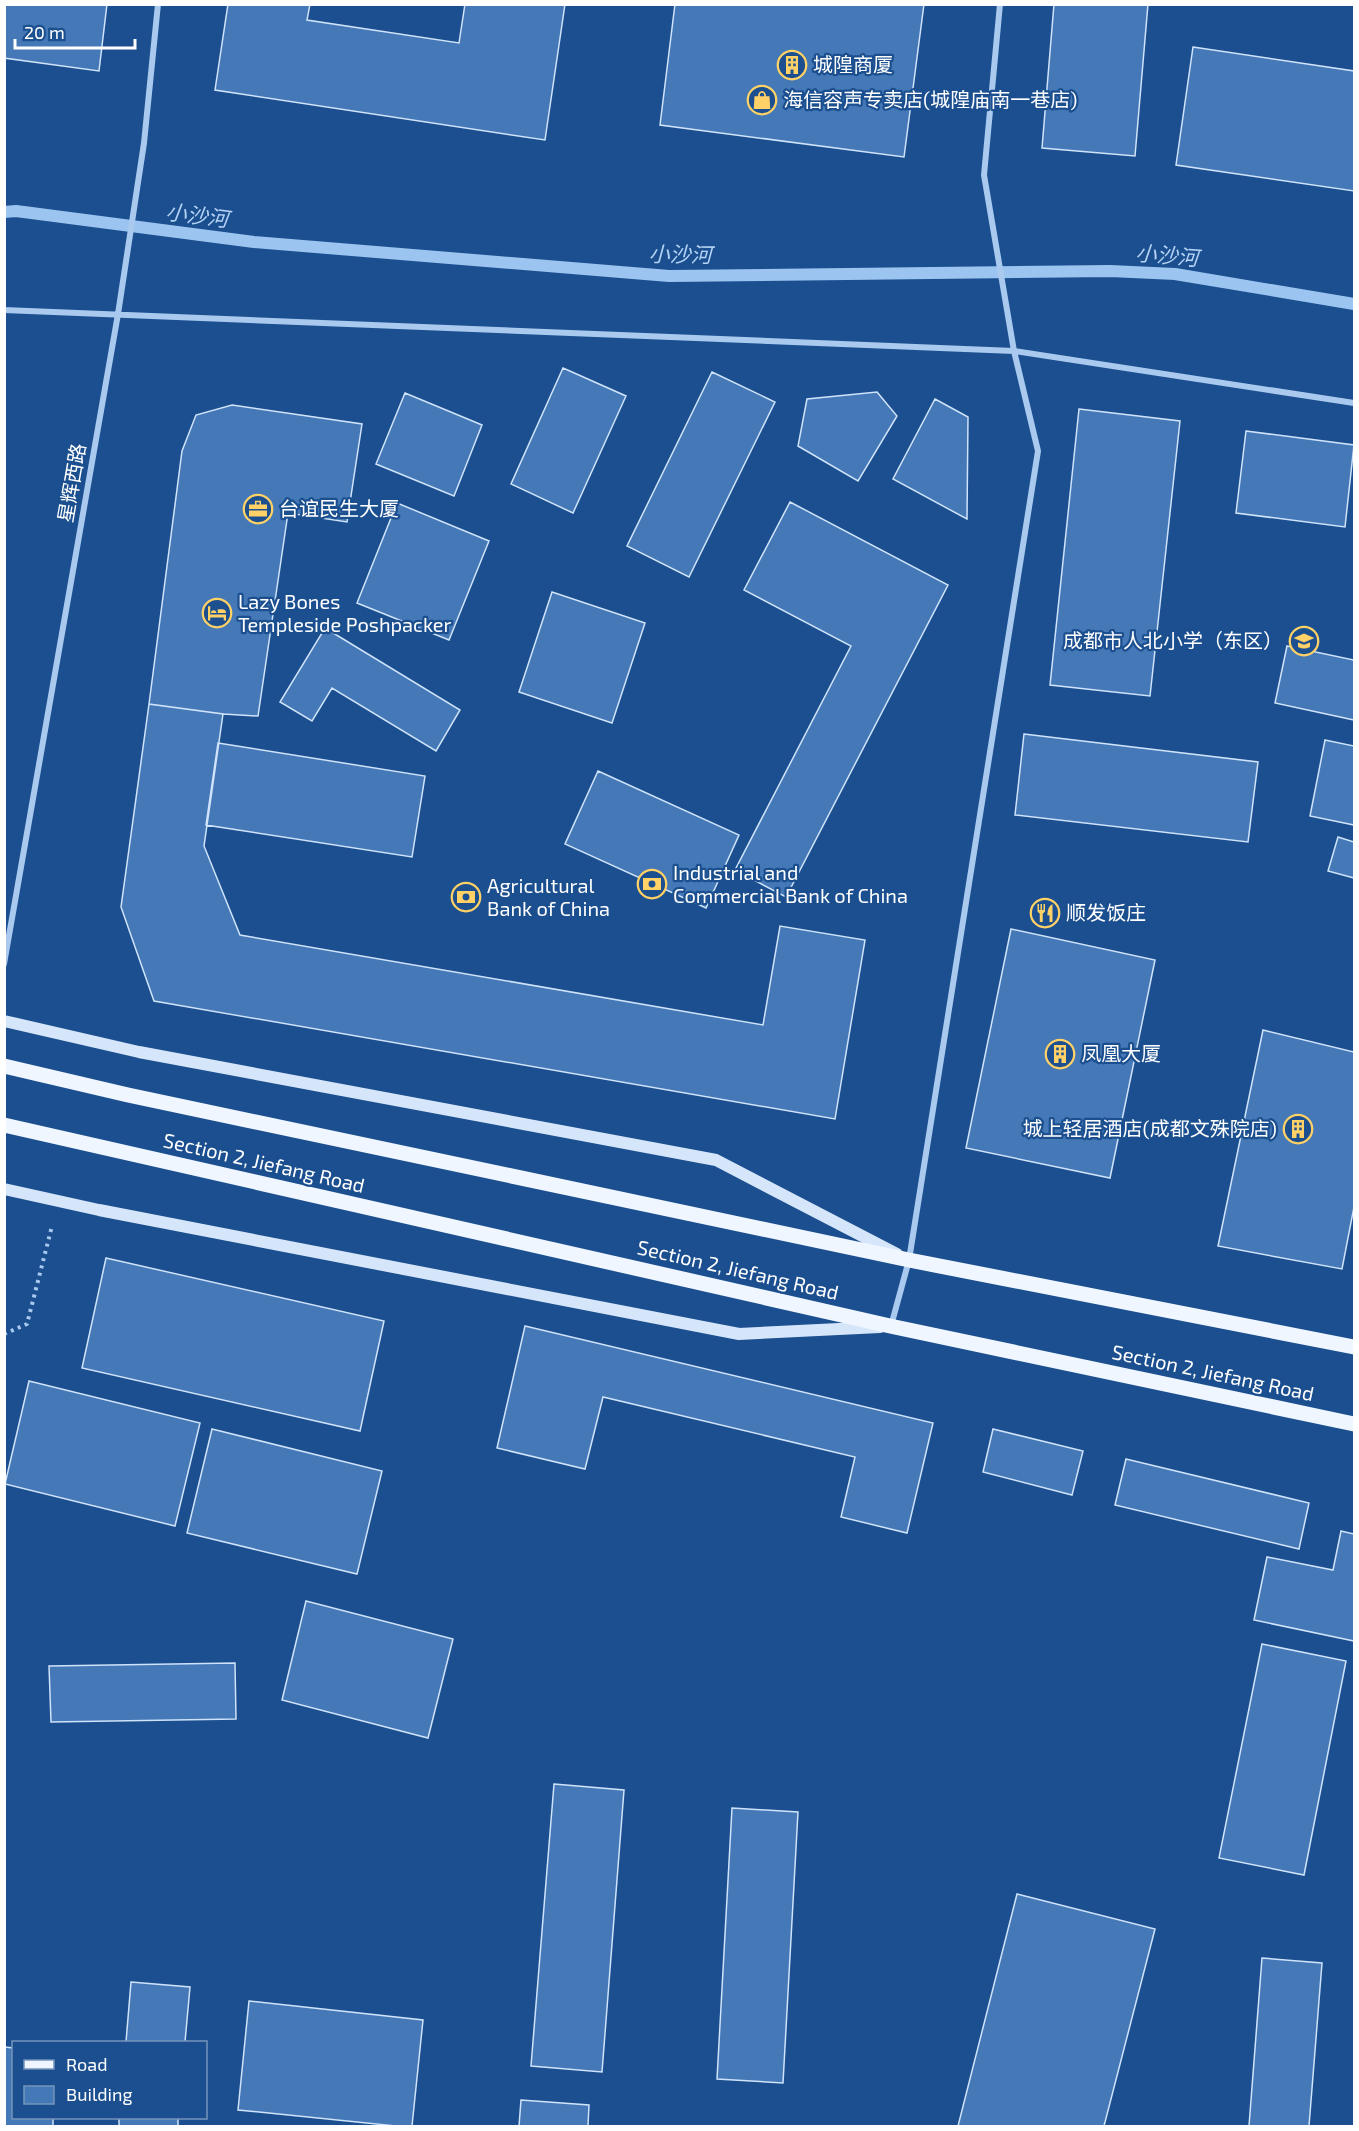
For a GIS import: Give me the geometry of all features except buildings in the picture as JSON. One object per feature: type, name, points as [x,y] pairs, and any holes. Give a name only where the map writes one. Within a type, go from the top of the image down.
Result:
[{"type":"main road","name":"Section 2, Jiefang Road","points":[[4,1066],[128,1095],[909,1260],[1354,1347]]},
{"type":"main road","name":"Section 2, Jiefang Road","points":[[4,1125],[891,1326],[1354,1424]]},
{"type":"street","name":"星辉西路","points":[[4,964],[118,314],[144,143],[158,4]]},
{"type":"street","points":[[4,1189],[58,1202],[739,1334],[891,1326],[909,1260],[1038,451],[1014,351],[984,174],[1000,4]]},
{"type":"street","points":[[4,310],[1014,351],[1354,403]]},
{"type":"street","points":[[4,1021],[139,1052],[716,1160],[909,1260]]},
{"type":"path","points":[[4,1334],[27,1324],[58,1202]]},
{"type":"waterway","name":"小沙河","points":[[4,212],[16,211],[254,242],[669,276],[1110,271],[1175,274],[1354,304]]},
{"type":"place","name":"城隍商厦","points":[[792,65]]},
{"type":"place","name":"海信容声专卖店(城隍庙南一巷店)","points":[[762,100]]},
{"type":"place","name":"台谊民生大厦","points":[[258,509]]},
{"type":"place","name":"Lazy Bones Templeside Poshpacker","points":[[217,613]]},
{"type":"place","name":"成都市人北小学（东区）","points":[[1304,641]]},
{"type":"place","name":"Industrial and Commercial Bank of China","points":[[652,884]]},
{"type":"place","name":"Agricultural Bank of China","points":[[466,897]]},
{"type":"place","name":"顺发饭庄","points":[[1045,913]]},
{"type":"place","name":"凤凰大厦","points":[[1060,1054]]},
{"type":"place","name":"城上轻居酒店(成都文殊院店)","points":[[1298,1129]]}]
